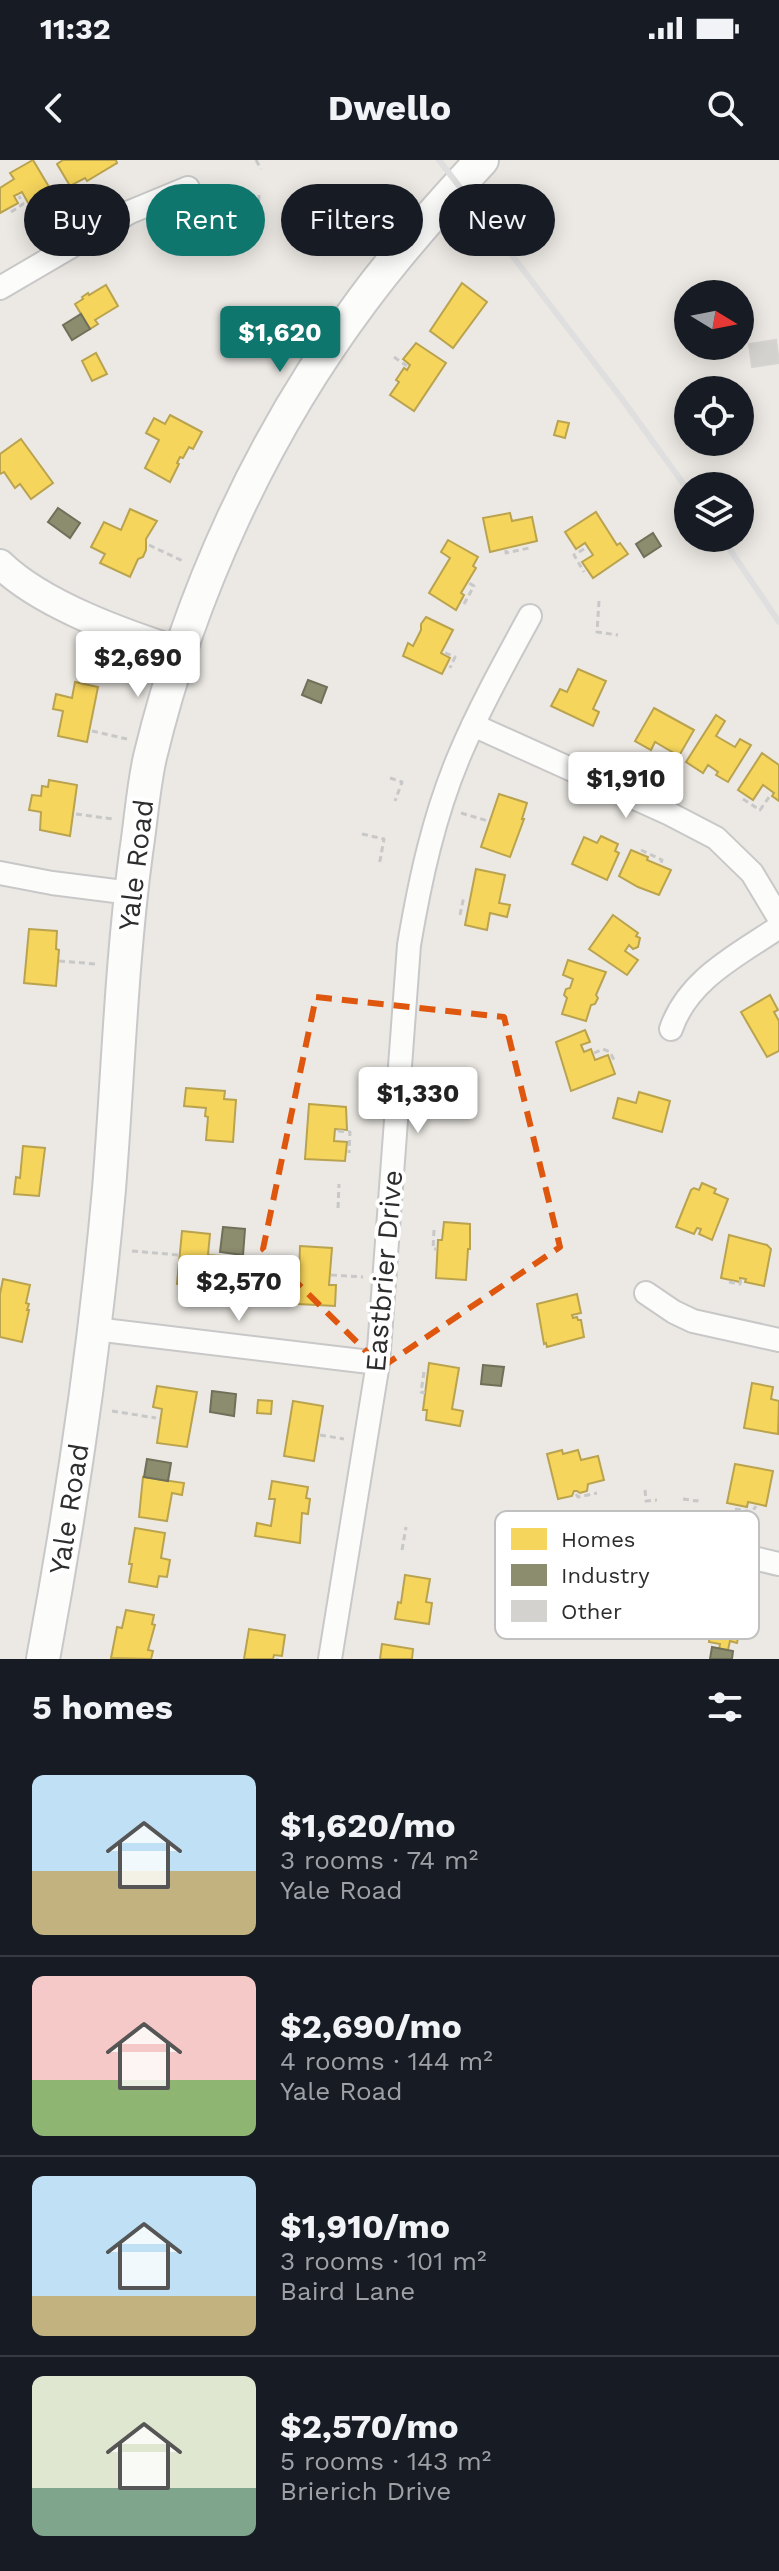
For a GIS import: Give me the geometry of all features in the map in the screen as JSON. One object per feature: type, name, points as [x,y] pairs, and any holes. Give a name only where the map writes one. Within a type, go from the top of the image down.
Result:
[{"type":"main road","name":"Yale Road","points":[[43,1659],[72,1496],[95,1329],[131,893],[149,761],[180,652],[241,505],[273,440],[315,371],[401,251],[482,160]]},
{"type":"street","points":[[0,288],[146,205]]},
{"type":"street","points":[[0,564],[48,600],[180,652]]},
{"type":"street","name":"Eastbrier Drive","points":[[330,1659],[378,1363],[409,945],[430,842],[450,781],[473,725],[530,616]]},
{"type":"street","points":[[473,725],[716,838],[752,873],[779,918]]},
{"type":"street","points":[[0,873],[131,893]]},
{"type":"street","points":[[671,1029],[683,1003],[696,987],[714,971],[779,927]]},
{"type":"street","points":[[646,1293],[693,1321],[779,1340]]},
{"type":"street","points":[[95,1329],[378,1363]]},
{"type":"street","points":[[759,1560],[779,1564]]},
{"type":"path","points":[[256,160],[261,169]]},
{"type":"path","points":[[11,212],[23,204],[19,196]]},
{"type":"path","points":[[394,357],[407,366]]},
{"type":"path","points":[[149,545],[185,562]]},
{"type":"path","points":[[506,550],[506,553],[529,548]]},
{"type":"path","points":[[584,549],[574,555],[584,572]]},
{"type":"path","points":[[464,604],[474,586],[469,583]]},
{"type":"path","points":[[599,601],[597,632],[618,635]]},
{"type":"path","points":[[445,653],[455,657],[450,668]]},
{"type":"path","points":[[92,731],[128,739]]},
{"type":"path","points":[[390,778],[402,782],[395,801]]},
{"type":"path","points":[[743,799],[760,810],[769,797]]},
{"type":"path","points":[[455,811],[488,821]]},
{"type":"path","points":[[76,814],[113,819]]},
{"type":"path","points":[[362,834],[384,839],[379,866]]},
{"type":"path","points":[[641,850],[662,860],[661,863]]},
{"type":"path","points":[[460,915],[464,896]]},
{"type":"path","points":[[59,961],[96,964]]},
{"type":"path","points":[[594,1053],[603,1049],[610,1052],[615,1062]]},
{"type":"path","points":[[338,1131],[350,1132],[349,1153]]},
{"type":"path","points":[[338,1208],[339,1184]]},
{"type":"path","points":[[434,1230],[433,1249],[436,1249]]},
{"type":"path","points":[[132,1251],[178,1255]]},
{"type":"path","points":[[331,1275],[372,1278]]},
{"type":"path","points":[[729,1282],[740,1284],[741,1278]]},
{"type":"path","points":[[424,1372],[421,1392],[425,1393]]},
{"type":"path","points":[[112,1411],[156,1418]]},
{"type":"path","points":[[320,1435],[353,1441]]},
{"type":"path","points":[[645,1490],[646,1501],[657,1500]]},
{"type":"path","points":[[576,1494],[578,1497],[597,1493]]},
{"type":"path","points":[[683,1499],[697,1499]]},
{"type":"path","points":[[753,1511],[756,1506]]},
{"type":"path","points":[[735,1509],[746,1511]]},
{"type":"path","points":[[402,1550],[406,1527]]},
{"type":"highlighted area","points":[[316,997],[504,1017],[560,1247],[382,1367],[263,1249]]},
{"type":"building: Homes","points":[[33,160],[47,184],[24,184],[24,196],[22,192],[14,196],[18,203],[0,213],[0,188],[14,179],[10,173]]},
{"type":"building: Homes","points":[[63,160],[116,160],[117,163],[87,181],[85,178],[74,184],[69,184],[57,164]]},
{"type":"building: Homes","points":[[462,283],[487,302],[453,348],[430,331]]},
{"type":"building: Homes","points":[[106,285],[118,306],[95,320],[98,324],[90,329],[75,304],[88,293]]},
{"type":"building: Homes","points":[[416,343],[446,363],[414,411],[390,395],[404,368],[407,370],[410,365],[403,359]]},
{"type":"building: Homes","points":[[96,353],[107,374],[92,381],[82,361]]},
{"type":"building: Homes","points":[[170,415],[202,432],[193,449],[189,447],[183,458],[180,457],[170,482],[145,468],[159,440],[146,433],[154,418],[165,424]]},
{"type":"building: Homes","points":[[558,421],[569,423],[565,438],[554,435]]},
{"type":"building: Homes","points":[[21,439],[53,483],[31,499],[20,484],[15,488],[4,472],[0,474],[0,454]]},
{"type":"building: Homes","points":[[130,509],[157,521],[146,539],[143,557],[138,559],[130,577],[100,563],[105,554],[91,547],[104,522],[121,530]]},
{"type":"building: Homes","points":[[596,512],[617,545],[620,543],[628,554],[593,578],[582,562],[593,555],[585,543],[576,549],[565,532]]},
{"type":"building: Homes","points":[[510,513],[512,521],[532,517],[537,541],[490,552],[483,518]]},
{"type":"building: Homes","points":[[448,540],[478,557],[456,610],[429,593],[450,558],[441,552]]},
{"type":"building: Homes","points":[[426,617],[453,630],[441,653],[450,658],[442,674],[403,656],[408,643],[413,646]]},
{"type":"building: Homes","points":[[578,669],[606,681],[593,709],[599,712],[593,726],[551,706],[560,689],[567,692]]},
{"type":"building: Homes","points":[[75,682],[98,687],[87,742],[58,736],[63,711],[53,709],[56,694],[72,698]]},
{"type":"building: Homes","points":[[654,708],[694,730],[679,756],[655,742],[651,750],[635,741]]},
{"type":"building: Homes","points":[[716,715],[725,721],[716,736],[735,747],[740,739],[751,745],[728,782],[716,775],[718,772],[708,765],[703,773],[686,762]]},
{"type":"building: Homes","points":[[762,753],[779,765],[779,801],[763,785],[753,800],[738,790]]},
{"type":"building: Homes","points":[[49,780],[77,785],[70,836],[40,830],[41,812],[29,810],[32,795],[41,796],[42,786],[48,787]]},
{"type":"building: Homes","points":[[499,794],[527,803],[510,857],[481,847]]},
{"type":"building: Homes","points":[[601,836],[618,844],[615,851],[619,853],[607,880],[572,864],[584,837],[597,843]]},
{"type":"building: Homes","points":[[631,850],[671,870],[659,895],[619,876]]},
{"type":"building: Homes","points":[[476,869],[505,875],[499,903],[510,905],[507,917],[490,913],[487,930],[465,925]]},
{"type":"building: Homes","points":[[613,915],[638,933],[636,936],[640,938],[638,947],[633,949],[629,945],[625,951],[638,960],[627,975],[589,949]]},
{"type":"building: Homes","points":[[29,929],[57,931],[56,986],[24,983]]},
{"type":"building: Homes","points":[[568,960],[606,972],[596,995],[598,998],[591,1005],[586,1021],[562,1014],[567,998],[564,995],[573,979],[563,975]]},
{"type":"building: Homes","points":[[770,995],[778,1010],[774,1012],[779,1021],[779,1051],[767,1057],[741,1012]]},
{"type":"building: Homes","points":[[585,1030],[590,1042],[581,1045],[584,1052],[591,1049],[595,1060],[608,1055],[615,1074],[571,1091],[556,1042]]},
{"type":"building: Homes","points":[[186,1088],[225,1091],[224,1099],[236,1100],[233,1142],[206,1140],[206,1108],[184,1106]]},
{"type":"building: Homes","points":[[639,1092],[670,1101],[662,1132],[613,1118],[618,1098],[636,1103]]},
{"type":"building: Homes","points":[[309,1104],[346,1107],[347,1130],[335,1129],[334,1141],[347,1142],[345,1161],[305,1159]]},
{"type":"building: Homes","points":[[23,1146],[45,1148],[39,1196],[14,1194],[16,1177],[20,1178]]},
{"type":"building: Homes","points":[[702,1183],[728,1199],[712,1240],[699,1234],[701,1229],[697,1228],[694,1234],[676,1227],[691,1190],[699,1190]]},
{"type":"building: Homes","points":[[444,1222],[470,1224],[466,1280],[436,1278],[438,1240],[442,1240]]},
{"type":"building: Homes","points":[[182,1231],[210,1234],[208,1255],[220,1256],[219,1267],[208,1266],[207,1271],[202,1271],[200,1287],[177,1284]]},
{"type":"building: Homes","points":[[729,1235],[767,1245],[771,1249],[764,1286],[745,1282],[746,1279],[740,1278],[740,1282],[721,1278]]},
{"type":"building: Homes","points":[[300,1246],[332,1248],[329,1285],[336,1285],[335,1306],[298,1304]]},
{"type":"building: Homes","points":[[3,1279],[30,1285],[26,1303],[29,1310],[22,1342],[0,1337]]},
{"type":"building: Homes","points":[[577,1294],[581,1313],[572,1315],[581,1320],[584,1337],[547,1347],[537,1304]]},
{"type":"building: Homes","points":[[429,1363],[459,1368],[452,1409],[463,1411],[460,1426],[426,1420],[427,1410],[423,1410]]},
{"type":"building: Homes","points":[[752,1383],[773,1387],[771,1399],[779,1401],[778,1434],[744,1428]]},
{"type":"building: Homes","points":[[157,1386],[197,1392],[187,1447],[157,1443],[162,1409],[153,1407]]},
{"type":"building: Homes","points":[[258,1400],[272,1401],[271,1414],[257,1413]]},
{"type":"building: Homes","points":[[293,1401],[323,1406],[314,1461],[284,1456]]},
{"type":"building: Homes","points":[[562,1450],[563,1454],[578,1450],[581,1460],[598,1456],[604,1480],[588,1484],[587,1491],[574,1491],[572,1496],[558,1499],[547,1454]]},
{"type":"building: Homes","points":[[735,1464],[773,1471],[766,1506],[748,1502],[747,1507],[727,1503]]},
{"type":"building: Homes","points":[[143,1477],[184,1483],[182,1495],[172,1493],[167,1521],[139,1517]]},
{"type":"building: Homes","points":[[272,1481],[308,1487],[308,1514],[302,1513],[300,1543],[255,1536],[257,1523],[271,1526],[275,1499],[269,1499]]},
{"type":"building: Homes","points":[[135,1528],[165,1533],[161,1558],[170,1560],[167,1577],[159,1576],[157,1587],[129,1582]]},
{"type":"building: Homes","points":[[405,1575],[430,1579],[426,1602],[432,1603],[429,1624],[395,1619]]},
{"type":"building: Homes","points":[[126,1610],[154,1615],[152,1624],[155,1625],[148,1650],[153,1651],[151,1659],[111,1658],[117,1627],[122,1628]]},
{"type":"building: Homes","points":[[249,1629],[285,1635],[282,1656],[244,1659]]},
{"type":"building: Homes","points":[[709,1639],[738,1639],[737,1643],[730,1641],[728,1650],[719,1649],[720,1644],[709,1642]]},
{"type":"building: Homes","points":[[382,1644],[413,1649],[412,1659],[380,1659]]},
{"type":"building: Industry","points":[[81,314],[90,329],[72,340],[63,325]]},
{"type":"building: Industry","points":[[58,508],[80,523],[70,538],[48,522]]},
{"type":"building: Industry","points":[[653,533],[661,546],[644,557],[636,544]]},
{"type":"building: Industry","points":[[308,680],[327,687],[321,703],[302,695]]},
{"type":"building: Industry","points":[[223,1227],[245,1229],[243,1255],[220,1252]]},
{"type":"building: Industry","points":[[483,1365],[504,1367],[501,1386],[481,1384]]},
{"type":"building: Industry","points":[[212,1391],[236,1394],[234,1416],[210,1412]]},
{"type":"building: Industry","points":[[147,1459],[171,1463],[168,1481],[144,1477]]},
{"type":"building: Industry","points":[[712,1647],[733,1651],[732,1659],[710,1659]]},
{"type":"building: Other","points":[[776,340],[779,363],[752,367],[754,343]]},
{"type":"railway","points":[[439,160],[675,472]]},
{"type":"railway","points":[[732,552],[779,622]]}]
